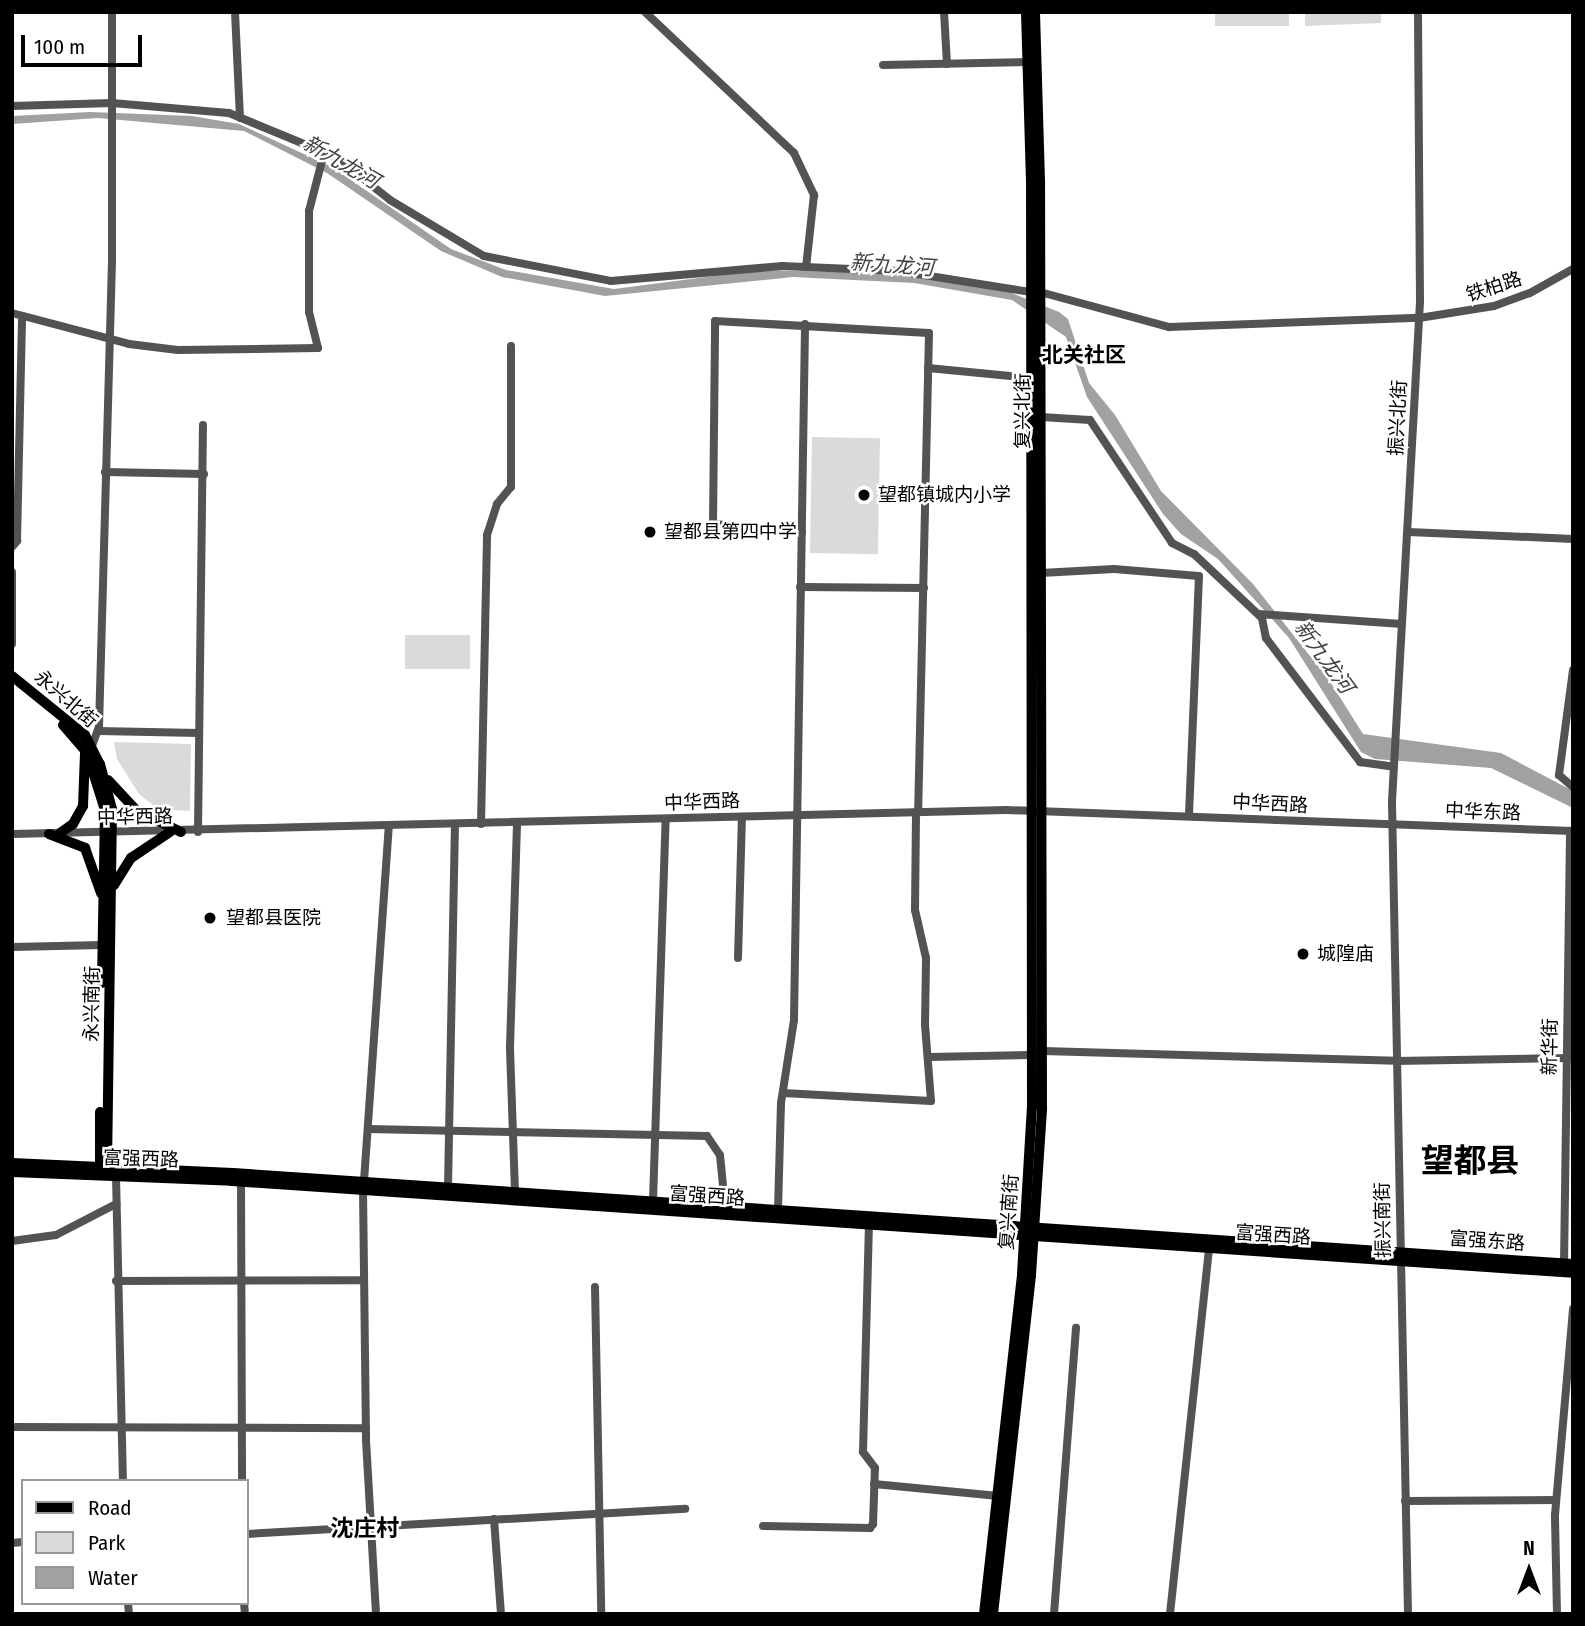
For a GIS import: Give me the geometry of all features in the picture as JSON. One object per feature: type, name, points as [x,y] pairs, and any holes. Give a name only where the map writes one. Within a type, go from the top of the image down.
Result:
[{"type":"main road","name":"复兴北街","points":[[1026,12],[1036,295]]},
{"type":"main road","name":"复兴北街","points":[[1035,12],[1036,295],[1031,378],[1038,811]]},
{"type":"main road","name":"复兴北街","points":[[1035,320],[1041,416],[1038,811]]},
{"type":"main road","name":"永兴北街","points":[[12,676],[77,727],[100,764],[112,809],[109,833]]},
{"type":"main road","name":"永兴北街","points":[[12,685],[88,747],[109,833]]},
{"type":"main road","points":[[54,833],[73,824],[83,806],[88,747]]},
{"type":"main road","points":[[100,764],[120,798],[153,821],[176,832]]},
{"type":"main road","name":"复兴南街","points":[[993,1614],[1030,1231],[1038,1053],[1038,811]]},
{"type":"main road","points":[[111,891],[131,858],[176,832]]},
{"type":"main road","points":[[54,833],[85,848],[104,902]]},
{"type":"main road","name":"永兴南街","points":[[106,1172],[111,891],[109,833]]},
{"type":"main road","name":"永兴南街","points":[[106,1172],[103,945],[109,833]]},
{"type":"main road","name":"富强西路","points":[[12,1163],[241,1182],[448,1187],[778,1210],[1209,1248],[1400,1257]]},
{"type":"main road","name":"富强西路","points":[[12,1172],[106,1172],[363,1186],[869,1225],[1030,1231],[1400,1257]]},
{"type":"main road","name":"复兴南街","points":[[984,1614],[1030,1231]]},
{"type":"main road","name":"富强东路","points":[[1400,1257],[1568,1264]]},
{"type":"main road","name":"富强东路","points":[[1400,1257],[1573,1273]]},
{"type":"street","points":[[88,747],[99,731],[110,340],[113,12]]},
{"type":"street","points":[[235,12],[240,118]]},
{"type":"street","points":[[645,12],[794,153],[814,195],[806,267]]},
{"type":"street","points":[[944,12],[947,64]]},
{"type":"street","name":"振兴北街","points":[[1392,825],[1419,318],[1418,12]]},
{"type":"street","points":[[883,65],[1028,62]]},
{"type":"street","name":"铁柏路","points":[[12,106],[112,103],[213,110],[240,118],[336,157],[390,200],[495,259],[621,282],[765,266],[929,274],[1036,295],[1169,327],[1419,318],[1494,306],[1530,293],[1573,269]]},
{"type":"street","points":[[12,313],[110,340],[177,350],[318,348],[309,312],[309,211],[324,153]]},
{"type":"street","points":[[12,547],[17,541],[22,316]]},
{"type":"street","points":[[783,1093],[931,1101],[925,1025],[926,958],[915,918],[929,333],[715,321],[713,524],[802,531]]},
{"type":"street","points":[[778,1210],[783,1093],[794,1020],[795,816],[805,324]]},
{"type":"street","points":[[481,824],[487,535],[497,504],[511,488],[511,346]]},
{"type":"street","points":[[928,368],[1031,378]]},
{"type":"street","points":[[1041,416],[1090,420],[1172,543],[1194,554],[1262,614],[1402,624]]},
{"type":"street","points":[[198,832],[203,425]]},
{"type":"street","points":[[106,472],[204,474]]},
{"type":"street","points":[[1408,532],[1573,539]]},
{"type":"street","points":[[1041,573],[1114,569],[1199,576],[1189,816]]},
{"type":"street","points":[[12,572],[12,644]]},
{"type":"street","points":[[800,587],[924,589]]},
{"type":"street","points":[[1262,614],[1266,638],[1360,762],[1372,767],[1394,766]]},
{"type":"street","points":[[1573,670],[1559,775],[1573,787]]},
{"type":"street","points":[[99,731],[199,733]]},
{"type":"street","name":"中华西路","points":[[12,834],[198,832],[1038,811],[1392,825]]},
{"type":"street","points":[[738,958],[742,817]]},
{"type":"street","points":[[653,1201],[666,819]]},
{"type":"street","points":[[515,1192],[511,944],[517,823]]},
{"type":"street","points":[[448,1187],[455,824]]},
{"type":"street","name":"中华东路","points":[[1392,825],[1571,831]]},
{"type":"street","name":"振兴南街","points":[[1392,825],[1408,1614]]},
{"type":"street","points":[[376,1614],[366,1428],[363,1186],[389,826]]},
{"type":"street","name":"新华街","points":[[1568,1264],[1571,831]]},
{"type":"street","points":[[12,947],[103,945]]},
{"type":"street","points":[[929,1057],[1038,1053],[1396,1061],[1569,1058]]},
{"type":"street","points":[[368,1129],[707,1136],[716,1144],[725,1206]]},
{"type":"street","points":[[106,1172],[116,1204],[123,1479]]},
{"type":"street","points":[[241,1182],[239,1280],[242,1479]]},
{"type":"street","points":[[12,1241],[71,1230],[116,1204]]},
{"type":"street","points":[[763,1525],[870,1528],[875,1468],[863,1451],[869,1225]]},
{"type":"street","points":[[1170,1614],[1209,1248]]},
{"type":"street","points":[[116,1281],[363,1280]]},
{"type":"street","points":[[595,1287],[597,1514],[601,1614]]},
{"type":"street","points":[[1557,1614],[1556,1500],[1573,1309]]},
{"type":"street","points":[[1054,1614],[1076,1328]]},
{"type":"street","points":[[12,1427],[366,1428]]},
{"type":"street","points":[[874,1484],[998,1496]]},
{"type":"street","points":[[1405,1501],[1556,1500]]},
{"type":"street","points":[[248,1534],[685,1509]]},
{"type":"street","points":[[494,1520],[501,1614]]},
{"type":"green space","points":[[1305,12],[1381,12],[1381,23],[1305,26]]},
{"type":"green space","points":[[1215,13],[1289,13],[1289,26],[1215,26]]},
{"type":"green space","points":[[812,437],[880,438],[878,554],[810,553]]},
{"type":"green space","points":[[405,635],[470,635],[470,669],[405,669]]},
{"type":"green space","points":[[114,742],[191,744],[190,811],[158,809],[139,794],[117,759]]},
{"type":"water","points":[[90,112],[192,116],[239,124],[332,167],[451,249],[506,270],[614,289],[760,270],[885,273],[1007,291],[1059,312],[1068,319],[1089,383],[1115,415],[1161,491],[1253,584],[1329,680],[1363,734],[1501,753],[1573,791],[1573,808],[1491,768],[1375,759],[1361,752],[1289,638],[1218,559],[1181,534],[1163,514],[1087,397],[1066,337],[1012,300],[914,283],[793,277],[605,296],[502,277],[441,251],[327,173],[244,131],[98,118],[12,124],[12,116]]},
{"type":"place","name":"望都镇城内小学","points":[[864,495]]},
{"type":"place","name":"望都县第四中学","points":[[650,532]]},
{"type":"place","name":"望都县医院","points":[[210,918]]},
{"type":"place","name":"城隍庙","points":[[1303,954]]},
{"type":"district","name":"北关社区","points":[[1084,355]]},
{"type":"district","name":"望都县","points":[[1470,1162]]},
{"type":"district","name":"沈庄村","points":[[365,1528]]},
{"type":"water label","name":"新九龙河","points":[[341,162]]},
{"type":"water label","name":"新九龙河","points":[[892,265]]},
{"type":"water label","name":"新九龙河","points":[[1324,657]]}]
